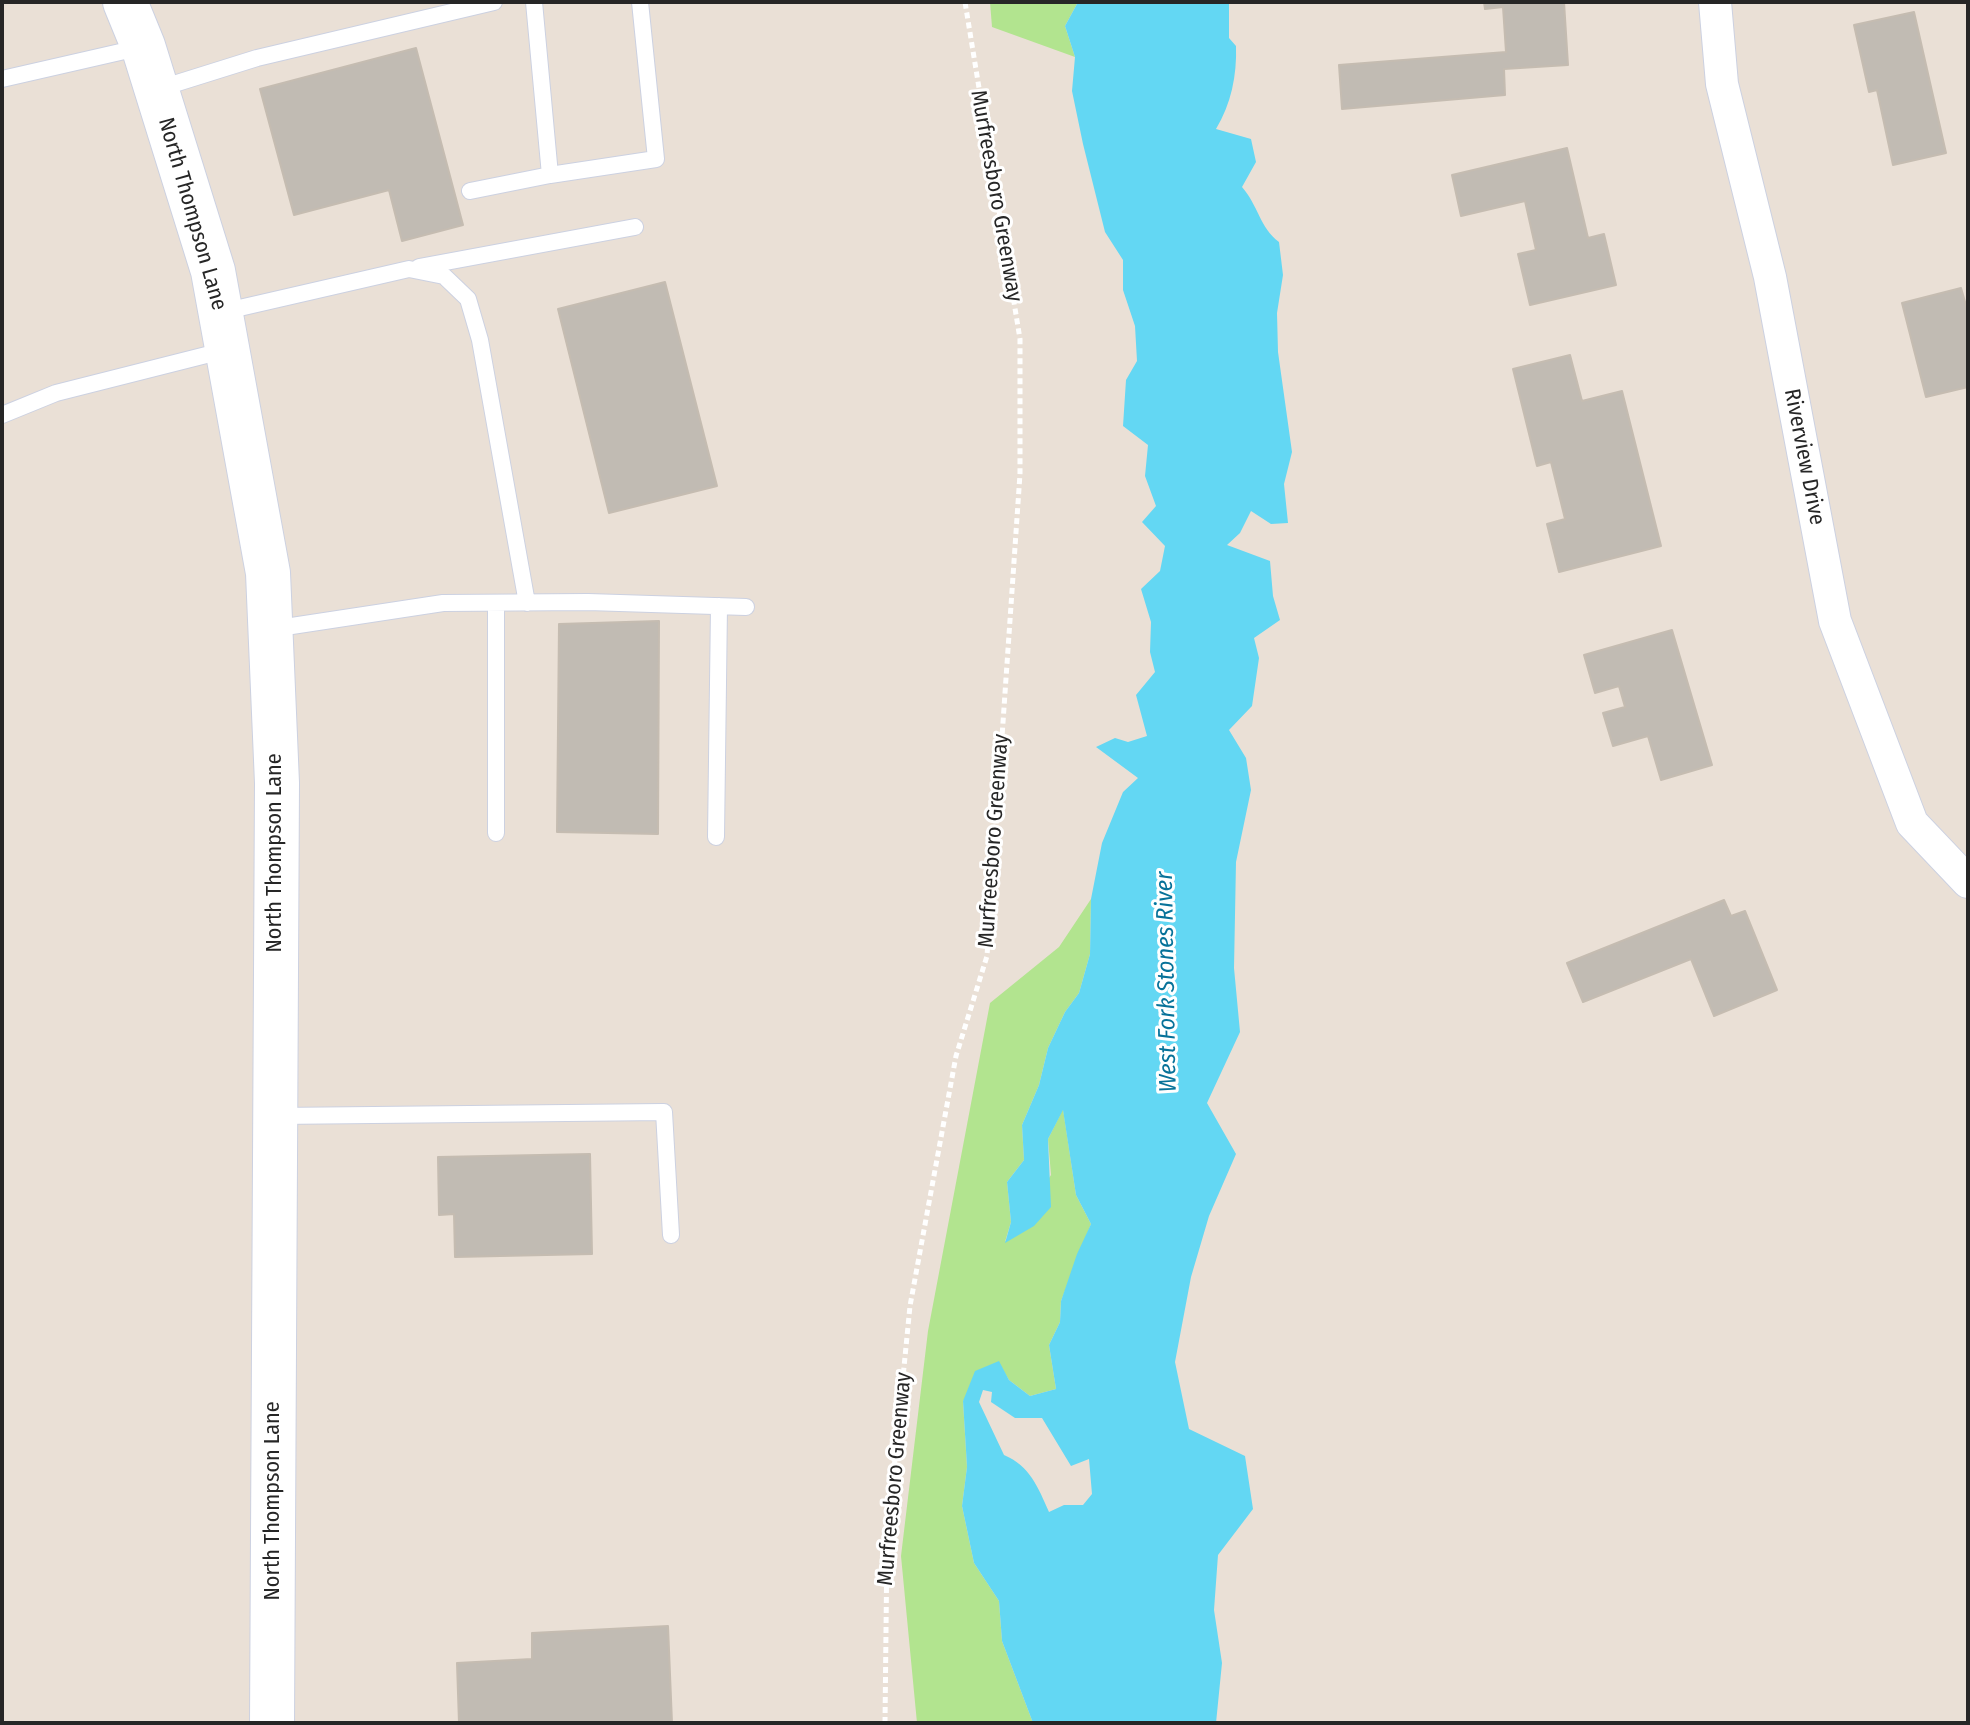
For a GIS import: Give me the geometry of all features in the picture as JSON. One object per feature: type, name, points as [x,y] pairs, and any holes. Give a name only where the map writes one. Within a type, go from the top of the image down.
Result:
[{"type":"main road","name":"North Thompson Lane","points":[[125,2],[143,46],[213,271],[268,573],[277,783],[272,1723]]},
{"type":"street","name":"Riverview Drive","points":[[1715,2],[1722,84],[1770,277],[1835,621],[1912,823],[1968,882]]},
{"type":"lane","points":[[157,90],[257,58],[494,2]]},
{"type":"lane","points":[[534,2],[550,175]]},
{"type":"lane","points":[[470,191],[656,159],[640,2]]},
{"type":"lane","points":[[2,79],[143,46]]},
{"type":"lane","points":[[2,415],[224,331],[409,269],[635,227]]},
{"type":"lane","points":[[409,269],[444,276],[468,299],[480,340],[527,603]]},
{"type":"lane","points":[[270,630],[443,603],[746,607]]},
{"type":"lane","points":[[496,603],[496,833]]},
{"type":"lane","points":[[716,837],[719,606]]},
{"type":"lane","points":[[275,1116],[664,1112],[671,1235]]},
{"type":"path","name":"Murfreesboro Greenway","points":[[885,1723],[887,1540],[910,1306],[956,1056],[987,956],[1020,474],[1020,339],[965,2]]},
{"type":"green space","points":[[990,2],[1078,2],[1065,26],[1075,57],[992,27]]},
{"type":"green space","points":[[1091,899],[1090,954],[1079,993],[1065,1012],[1048,1048],[1039,1085],[1022,1125],[1024,1160],[1007,1182],[1011,1222],[1005,1242],[1051,1175],[1048,1139],[1063,1109],[1076,1195],[1091,1224],[1061,1301],[1060,1322],[1049,1345],[1056,1389],[1030,1396],[1009,1380],[998,1362],[963,1401],[967,1467],[962,1506],[974,1563],[999,1601],[1002,1641],[1033,1723],[917,1723],[901,1556],[928,1331],[990,1003],[1059,947]]},
{"type":"water","name":"West Fork Stones River","points":[[1078,2],[1229,2],[1229,38],[1236,46],[1235,68],[1229,100],[1216,129],[1251,139],[1256,162],[1242,187],[1267,230],[1279,242],[1283,275],[1277,313],[1278,352],[1292,452],[1284,484],[1288,523],[1271,524],[1251,511],[1240,533],[1227,545],[1270,561],[1273,596],[1280,620],[1254,638],[1259,658],[1252,706],[1229,730],[1246,758],[1251,790],[1236,862],[1234,968],[1240,1032],[1207,1103],[1236,1154],[1209,1216],[1191,1277],[1175,1362],[1189,1429],[1245,1456],[1253,1509],[1218,1555],[1214,1610],[1222,1663],[1216,1723],[1033,1723],[1002,1641],[999,1601],[974,1563],[962,1506],[967,1467],[963,1401],[975,1371],[999,1361],[1009,1380],[1030,1396],[1056,1389],[1049,1345],[1060,1322],[1061,1301],[1077,1254],[1091,1224],[1076,1195],[1063,1110],[1048,1139],[1051,1207],[1034,1226],[1005,1243],[1011,1222],[1007,1182],[1024,1160],[1022,1125],[1039,1085],[1048,1048],[1065,1012],[1079,993],[1090,954],[1091,899],[1102,843],[1123,792],[1138,778],[1096,747],[1115,738],[1128,742],[1147,736],[1136,695],[1155,672],[1150,652],[1151,622],[1141,589],[1160,571],[1165,546],[1142,522],[1156,506],[1145,476],[1148,445],[1123,426],[1126,380],[1137,361],[1135,326],[1123,290],[1123,260],[1105,232],[1083,144],[1072,91],[1075,57],[1065,26]],"holes":[[[983,1390],[992,1392],[991,1402],[1015,1418],[1042,1418],[1071,1466],[1089,1459],[1092,1494],[1083,1505],[1064,1505],[1049,1512],[1027,1471],[1004,1455],[979,1402]]]},
{"type":"building","points":[[1484,2],[1564,2],[1568,65],[1504,69],[1505,95],[1342,109],[1339,65],[1506,52],[1503,7],[1485,9]]},
{"type":"building","points":[[1914,12],[1946,153],[1893,165],[1877,90],[1869,92],[1854,25]]},
{"type":"building","points":[[416,48],[463,225],[402,241],[389,190],[294,215],[260,89]]},
{"type":"building","points":[[1567,148],[1588,238],[1604,234],[1616,285],[1530,305],[1518,254],[1536,250],[1525,201],[1461,216],[1452,175]]},
{"type":"building","points":[[665,282],[717,486],[609,513],[558,309]]},
{"type":"building","points":[[1961,288],[1968,312],[1968,387],[1926,397],[1902,303]]},
{"type":"building","points":[[1570,355],[1582,401],[1622,391],[1661,546],[1559,572],[1547,524],[1565,519],[1551,462],[1537,466],[1513,369]]},
{"type":"building","points":[[659,621],[658,834],[557,832],[559,624]]},
{"type":"building","points":[[1672,630],[1712,765],[1661,780],[1648,736],[1613,746],[1603,713],[1625,707],[1619,686],[1595,693],[1584,655]]},
{"type":"building","points":[[1724,900],[1731,916],[1745,911],[1777,990],[1714,1016],[1691,959],[1583,1002],[1567,963]]},
{"type":"building","points":[[590,1154],[592,1254],[455,1257],[454,1214],[439,1215],[438,1157]]},
{"type":"building","points":[[668,1626],[672,1723],[459,1723],[457,1663],[532,1659],[532,1633]]}]
